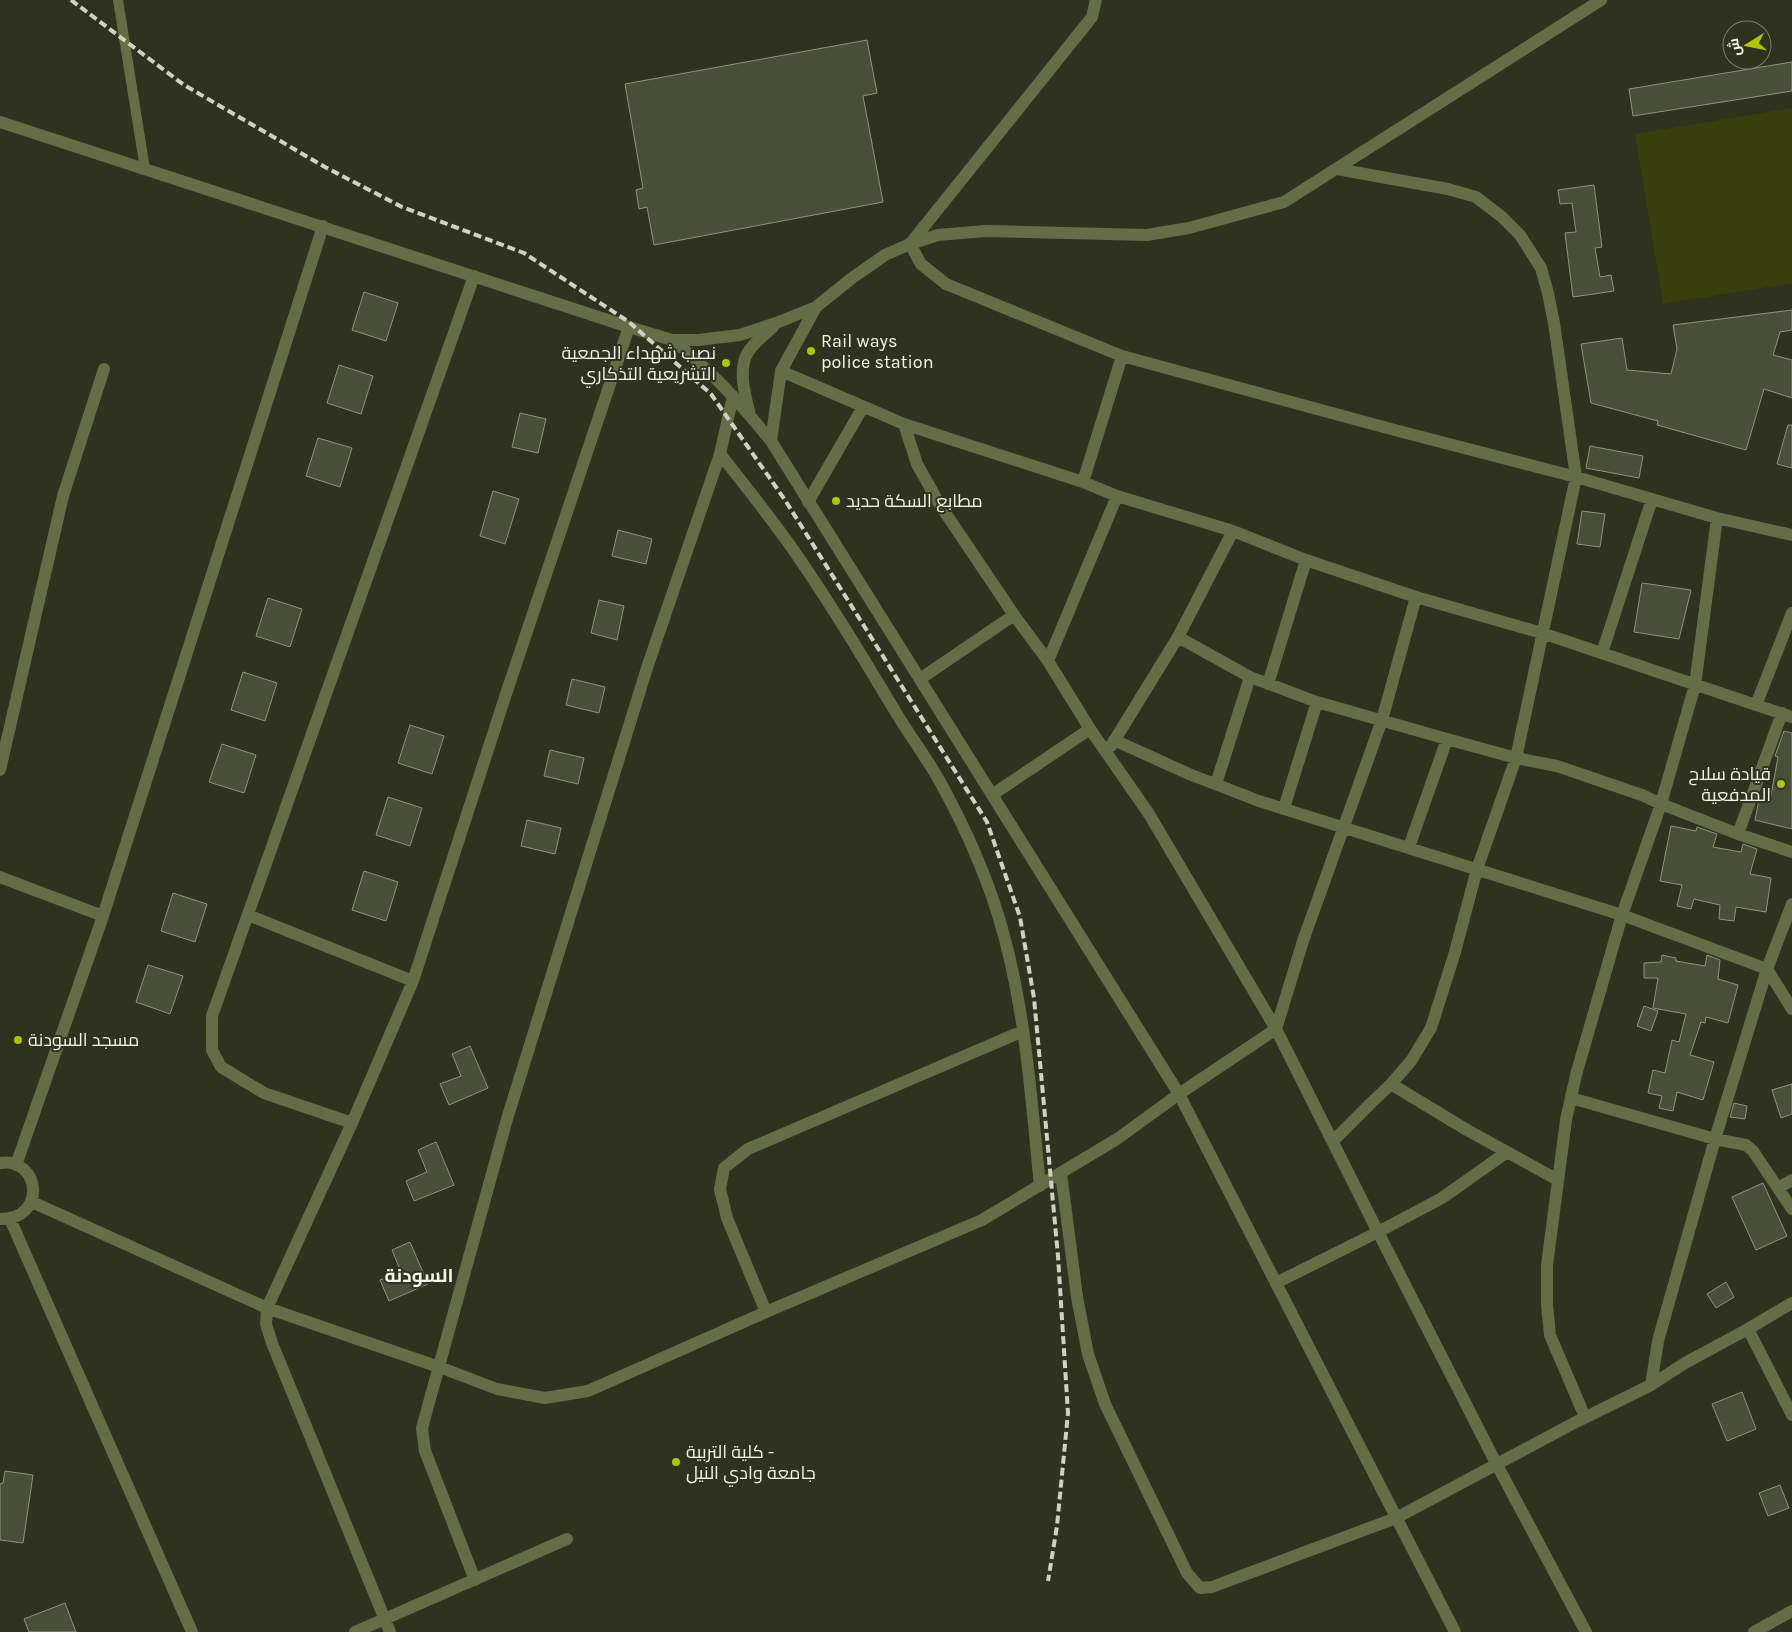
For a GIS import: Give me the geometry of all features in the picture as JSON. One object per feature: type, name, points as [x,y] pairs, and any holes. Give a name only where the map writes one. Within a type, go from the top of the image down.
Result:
[{"type":"street","points":[[910,244],[1092,17],[1096,0]]},
{"type":"street","points":[[0,122],[629,327],[672,340],[698,340],[740,335],[816,307],[885,255],[938,235],[985,231],[1147,235],[1190,228],[1284,202],[1601,0]]},
{"type":"street","points":[[1333,1141],[1411,1062],[1431,1028],[1455,952],[1477,869],[1516,758],[1576,477],[1548,293],[1541,268],[1520,235],[1502,217],[1476,197],[1448,189],[1337,169]]},
{"type":"street","points":[[16,1165],[103,916],[323,226]]},
{"type":"street","points":[[910,244],[921,264],[946,284],[1122,356],[1576,477],[1717,518],[1792,535]]},
{"type":"street","points":[[352,1123],[264,1093],[221,1067],[212,1050],[212,1016],[474,276]]},
{"type":"street","points":[[771,441],[782,371],[816,307]]},
{"type":"street","points":[[750,414],[743,389],[746,356],[776,323]]},
{"type":"street","points":[[390,1632],[272,1343],[266,1324],[267,1308],[352,1123],[413,981],[509,685],[629,327]]},
{"type":"street","points":[[672,340],[711,372],[750,414],[771,441],[1179,1094],[1455,1632]]},
{"type":"street","points":[[1083,482],[1122,356]]},
{"type":"street","points":[[0,770],[63,496],[104,368]]},
{"type":"street","points":[[782,371],[904,424],[1083,482],[1117,496],[1233,531],[1306,560],[1416,597],[1542,633],[1787,715],[1738,834]]},
{"type":"street","points":[[475,1580],[425,1451],[422,1440],[422,1428],[510,1110],[647,668],[720,454],[733,396]]},
{"type":"street","points":[[808,502],[863,407]]},
{"type":"street","points":[[904,424],[917,464],[940,505],[1014,615],[1048,661],[1090,729],[1108,752],[1149,814],[1276,1029],[1496,1463],[1586,1632]]},
{"type":"street","points":[[720,454],[759,502],[845,630],[945,789],[974,851],[998,915],[1014,976],[1023,1031],[1040,1186]]},
{"type":"street","points":[[1048,661],[1117,496]]},
{"type":"street","points":[[1602,653],[1652,499]]},
{"type":"street","points":[[1585,1417],[1550,1335],[1547,1305],[1547,1265],[1566,1120],[1622,915],[1660,804],[1695,685],[1717,518]]},
{"type":"street","points":[[1108,752],[1178,637],[1233,531]]},
{"type":"street","points":[[1268,684],[1306,560]]},
{"type":"street","points":[[32,1202],[267,1308],[497,1389],[545,1398],[588,1391],[766,1312],[982,1220],[1117,1140],[1179,1094],[1276,1029],[1303,941],[1345,828],[1382,720],[1416,597]]},
{"type":"street","points":[[1756,705],[1792,614]]},
{"type":"street","points":[[920,679],[1014,615]]},
{"type":"street","points":[[1178,637],[1250,677],[1317,702],[1447,740],[1516,758],[1557,766],[1642,795],[1660,804],[1738,834],[1792,852]]},
{"type":"street","points":[[1216,784],[1250,677]]},
{"type":"street","points":[[1284,808],[1317,702]]},
{"type":"street","points":[[992,795],[1090,729]]},
{"type":"street","points":[[1114,740],[1216,784],[1284,808],[1622,915],[1767,969],[1792,1009]]},
{"type":"street","points":[[1409,848],[1447,740]]},
{"type":"street","points":[[0,877],[103,916]]},
{"type":"street","points":[[1651,1385],[1658,1341],[1715,1139],[1767,969],[1792,904]]},
{"type":"street","points":[[248,915],[413,981]]},
{"type":"street","points":[[766,1312],[727,1218],[720,1189],[724,1168],[748,1149],[1023,1031]]},
{"type":"street","points":[[1391,1084],[1467,1130],[1558,1180]]},
{"type":"street","points":[[1571,1098],[1715,1139],[1746,1145],[1792,1209]]},
{"type":"street","points":[[1276,1283],[1442,1198],[1507,1152]]},
{"type":"street","points":[[0,1163],[16,1165],[25,1171],[32,1180],[34,1191],[32,1202],[23,1213],[5,1219],[192,1632]]},
{"type":"street","points":[[1061,1172],[1077,1297],[1091,1362],[1109,1413],[1187,1573],[1200,1588],[1212,1587],[1396,1518],[1496,1463],[1651,1385],[1685,1363],[1792,1303]]},
{"type":"street","points":[[1778,1188],[1792,1180]]},
{"type":"street","points":[[1748,1329],[1792,1415]]},
{"type":"street","points":[[355,1632],[567,1539]]},
{"type":"street","points":[[1754,1632],[1792,1611]]},
{"type":"lane","points":[[118,0],[145,169]]},
{"type":"green space","points":[[1792,108],[1792,283],[1663,304],[1635,134]]},
{"type":"building","points":[[867,40],[877,93],[863,96],[883,202],[654,245],[647,207],[639,209],[636,190],[643,188],[625,84]]},
{"type":"building","points":[[1792,62],[1792,91],[1633,116],[1629,89],[1744,70],[1772,70],[1772,65]]},
{"type":"building","points":[[1594,185],[1602,247],[1595,248],[1600,277],[1611,275],[1614,291],[1573,297],[1565,233],[1576,232],[1572,203],[1560,204],[1558,190]]},
{"type":"building","points":[[364,292],[398,303],[386,341],[352,330]]},
{"type":"building","points":[[1792,310],[1792,330],[1780,332],[1773,355],[1792,360],[1792,398],[1764,389],[1746,450],[1657,425],[1658,421],[1591,403],[1581,344],[1622,338],[1627,370],[1671,374],[1677,349],[1673,325]]},
{"type":"building","points":[[339,365],[373,376],[361,414],[327,403]]},
{"type":"building","points":[[520,413],[546,419],[538,453],[512,447]]},
{"type":"building","points":[[1788,425],[1792,425],[1792,468],[1777,464]]},
{"type":"building","points":[[318,438],[352,448],[340,487],[306,476]]},
{"type":"building","points":[[1590,446],[1643,456],[1639,478],[1586,468]]},
{"type":"building","points":[[493,491],[519,499],[505,544],[480,536]]},
{"type":"building","points":[[1582,511],[1605,514],[1600,547],[1577,544]]},
{"type":"building","points":[[618,530],[652,539],[646,564],[612,556]]},
{"type":"building","points":[[1642,583],[1691,590],[1679,639],[1634,632]]},
{"type":"building","points":[[268,598],[302,609],[290,647],[256,636]]},
{"type":"building","points":[[599,600],[624,606],[617,640],[591,633]]},
{"type":"building","points":[[243,672],[277,683],[265,721],[231,710]]},
{"type":"building","points":[[572,679],[605,687],[599,713],[566,705]]},
{"type":"building","points":[[410,725],[444,736],[432,774],[398,763]]},
{"type":"building","points":[[1784,731],[1792,733],[1792,829],[1755,820],[1759,799],[1770,801],[1778,757],[1775,756]]},
{"type":"building","points":[[222,744],[256,755],[244,793],[209,782]]},
{"type":"building","points":[[550,750],[584,758],[578,784],[544,776]]},
{"type":"building","points":[[388,797],[422,808],[410,846],[376,835]]},
{"type":"building","points":[[527,820],[561,828],[555,854],[521,846]]},
{"type":"building","points":[[1671,826],[1696,831],[1697,827],[1717,834],[1713,847],[1741,852],[1743,844],[1757,849],[1750,874],[1771,878],[1766,912],[1736,907],[1734,921],[1719,919],[1720,905],[1694,899],[1691,909],[1677,906],[1682,885],[1660,881]]},
{"type":"building","points":[[364,871],[398,882],[386,921],[352,910]]},
{"type":"building","points":[[173,893],[207,904],[195,942],[161,931]]},
{"type":"building","points":[[1662,955],[1676,958],[1676,961],[1705,966],[1707,955],[1720,960],[1718,979],[1738,985],[1728,1023],[1706,1017],[1705,1023],[1701,1022],[1690,1055],[1714,1062],[1703,1100],[1677,1092],[1673,1111],[1659,1108],[1662,1096],[1648,1093],[1653,1070],[1665,1073],[1672,1040],[1679,1042],[1686,1014],[1653,1008],[1658,978],[1644,978],[1644,963],[1661,962]]},
{"type":"building","points":[[148,965],[183,976],[170,1014],[136,1002]]},
{"type":"building","points":[[1644,1006],[1658,1011],[1651,1031],[1637,1026]]},
{"type":"building","points":[[470,1046],[488,1088],[449,1105],[440,1084],[461,1076],[452,1054]]},
{"type":"building","points":[[1792,1084],[1792,1114],[1781,1118],[1772,1090]]},
{"type":"building","points":[[1734,1103],[1747,1106],[1745,1119],[1730,1117]]},
{"type":"building","points":[[436,1142],[454,1185],[414,1201],[406,1181],[427,1172],[418,1150]]},
{"type":"building","points":[[1763,1183],[1787,1236],[1756,1250],[1732,1197]]},
{"type":"building","points":[[410,1242],[428,1284],[389,1301],[380,1280],[401,1272],[392,1250]]},
{"type":"building","points":[[1726,1282],[1734,1297],[1716,1308],[1707,1294]]},
{"type":"building","points":[[1742,1392],[1756,1429],[1727,1441],[1712,1404]]},
{"type":"building","points":[[5,1471],[33,1475],[23,1543],[0,1540],[0,1484],[3,1483]]},
{"type":"building","points":[[1780,1485],[1789,1508],[1768,1516],[1759,1493]]},
{"type":"building","points":[[65,1603],[76,1632],[29,1632],[24,1619]]},
{"type":"railway","points":[[71,0],[184,85],[325,167],[402,207],[524,253],[629,322],[711,394],[785,500],[987,822],[1020,917],[1034,998],[1058,1256],[1068,1413],[1057,1526],[1048,1581]]},
{"type":"place","name":"Rail ways police station","points":[[811,351]]},
{"type":"place","name":"نصب شهداء الجمعية التشريعية التذكاري","points":[[726,363]]},
{"type":"place","name":"مطابع السكة حديد","points":[[836,501]]},
{"type":"place","name":"قيادة سلاح المدفعية","points":[[1781,784]]},
{"type":"place","name":"مسجد السودنة","points":[[18,1040]]},
{"type":"place","name":"كلية التربية - جامعة وادي النيل","points":[[676,1462]]},
{"type":"district","name":"السودنة","points":[[419,1276]]}]
